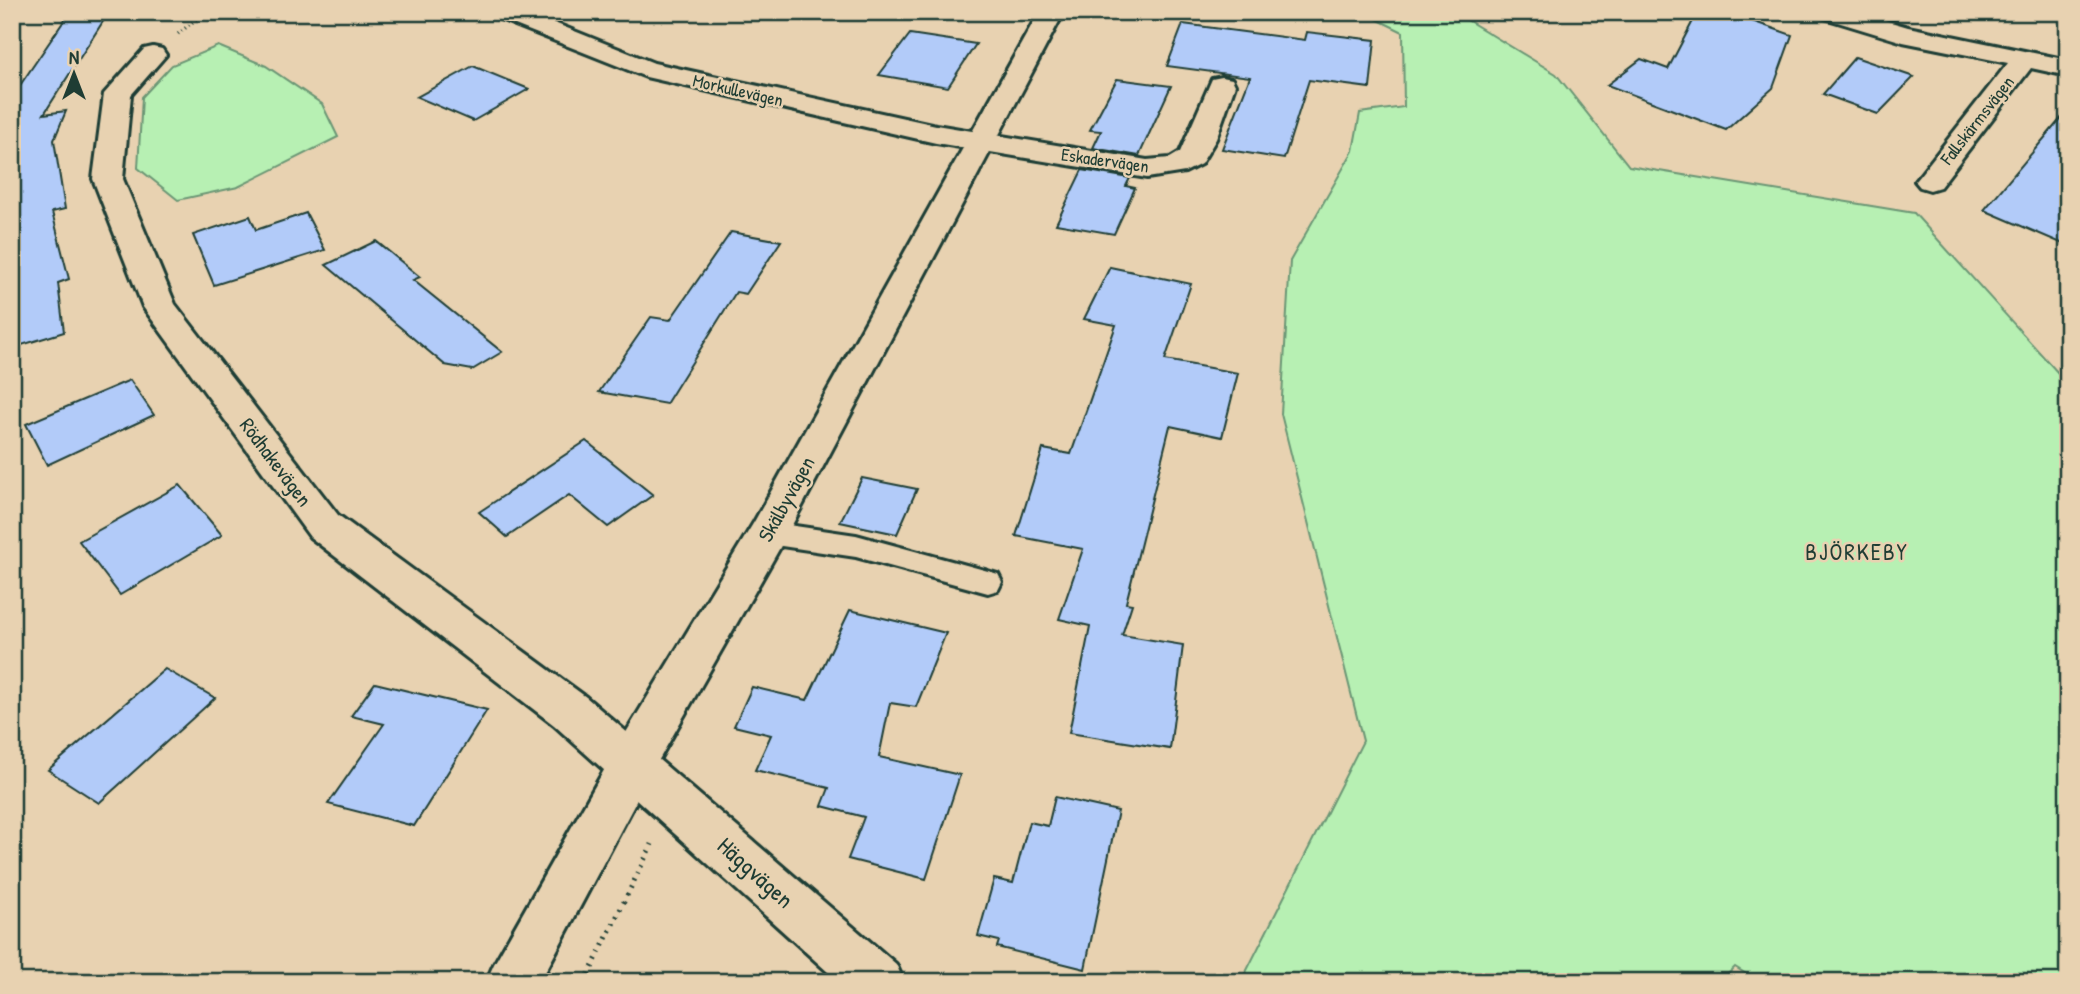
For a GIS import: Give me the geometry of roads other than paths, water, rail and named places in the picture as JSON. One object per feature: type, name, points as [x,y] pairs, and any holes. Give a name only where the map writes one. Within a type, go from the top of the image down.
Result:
[{"type":"street","name":"Morkullevägen","points":[[504,12],[646,69],[824,110],[980,141]]},
{"type":"street","name":"Skälbyvägen","points":[[512,982],[632,764],[768,533],[1052,12]]},
{"type":"street","name":"Fallskärmsvägen","points":[[1830,12],[1903,34],[2068,68]]},
{"type":"street","name":"Rödhakevägen","points":[[153,55],[118,94],[108,179],[160,307],[324,526],[570,711],[632,764]]},
{"type":"street","name":"Fallskärmsvägen","points":[[1930,181],[2025,60]]},
{"type":"street","name":"Eskadervägen","points":[[980,141],[1146,169],[1172,167],[1188,162],[1198,150],[1222,85]]},
{"type":"street","name":"Häggvägen","points":[[632,764],[878,982]]},
{"type":"lane","points":[[768,533],[856,546],[988,582]]},
{"type":"district","name":"BJÖRKEBY","points":[[1857,551]]}]
